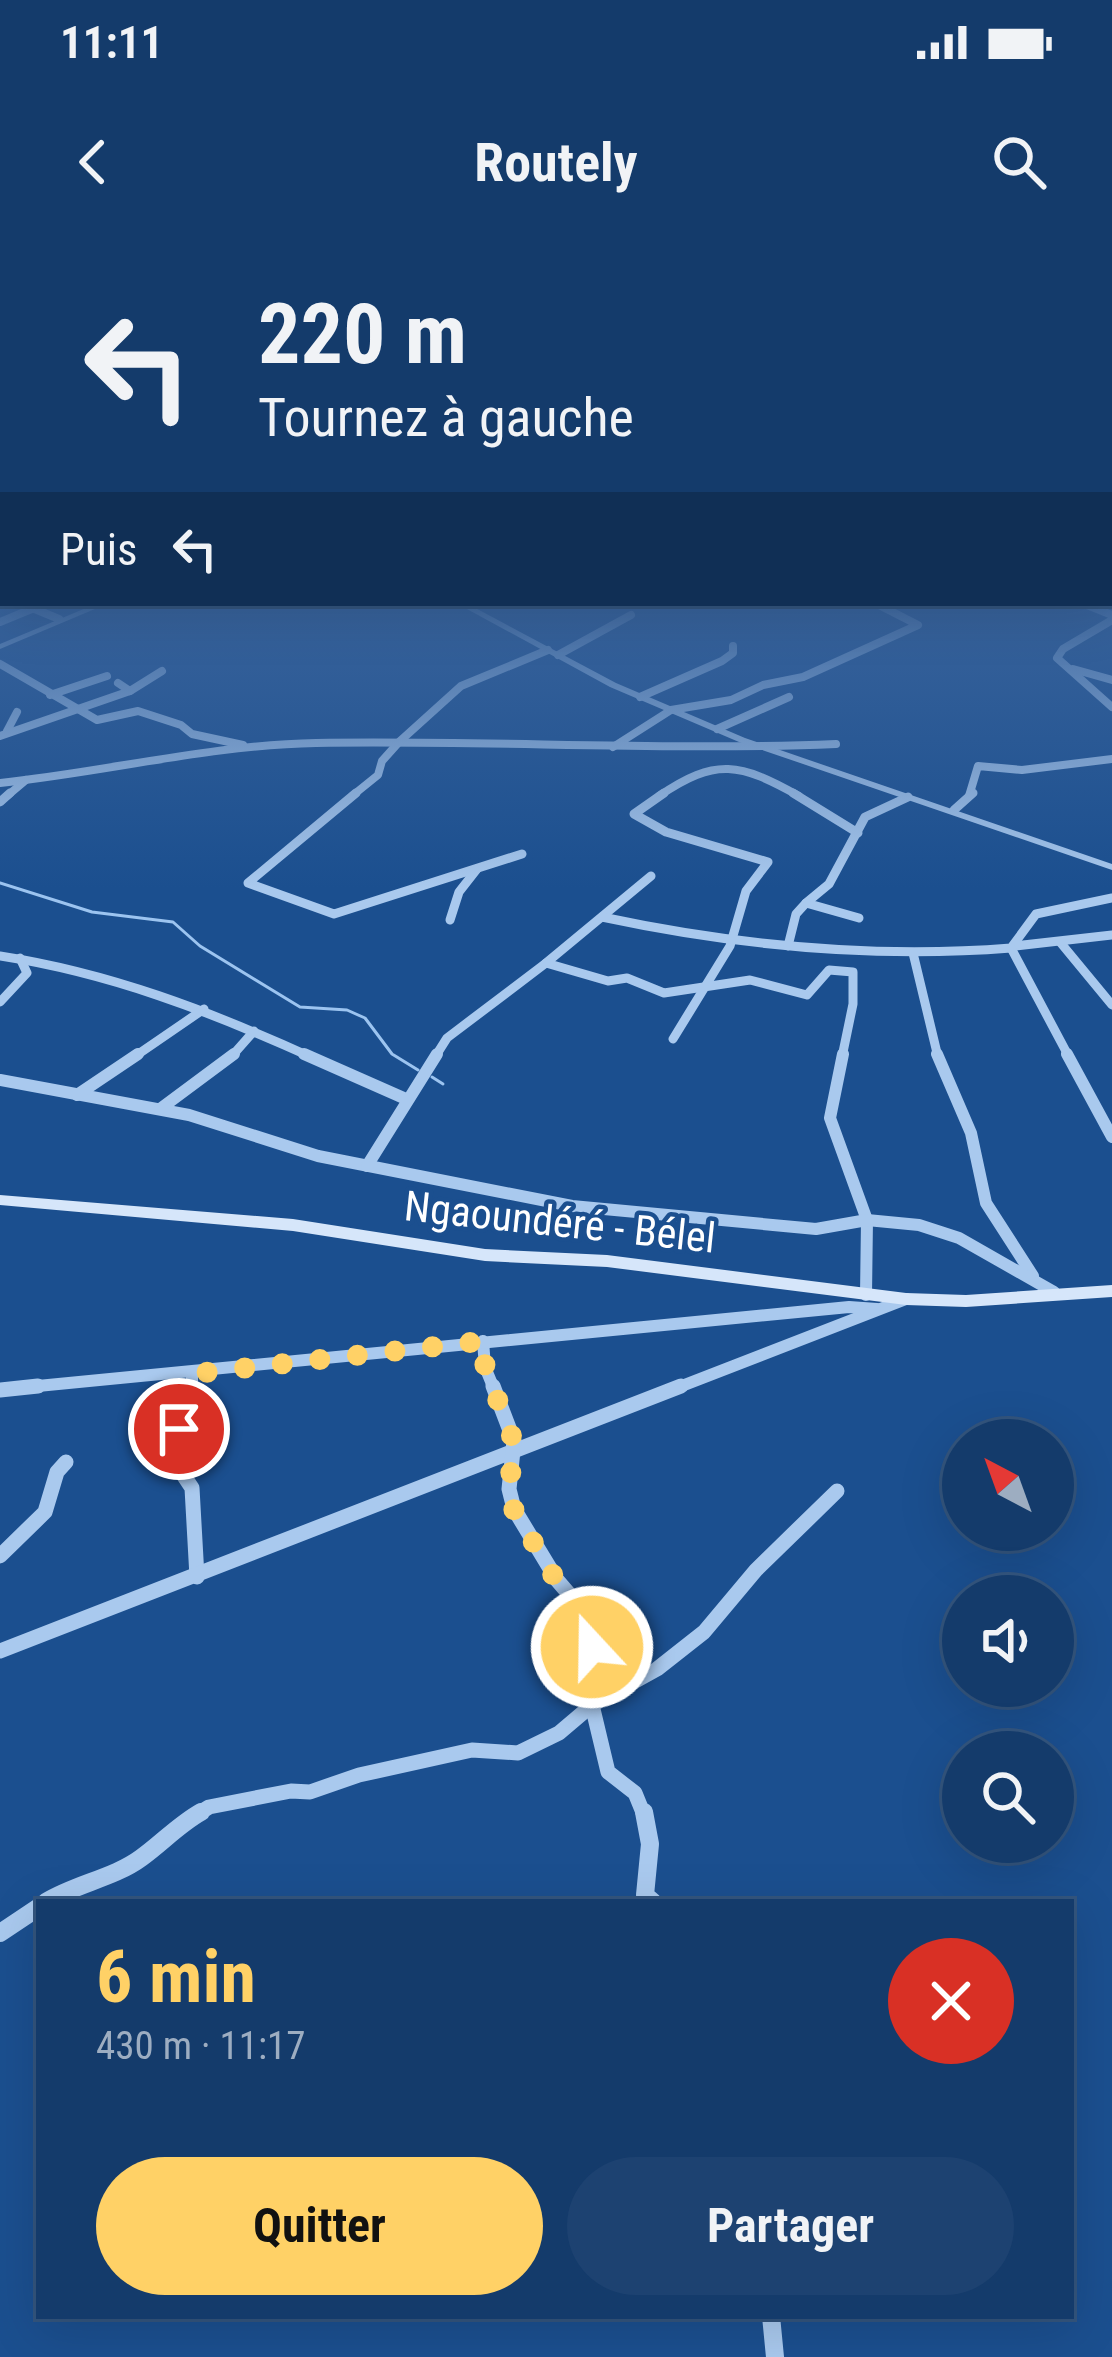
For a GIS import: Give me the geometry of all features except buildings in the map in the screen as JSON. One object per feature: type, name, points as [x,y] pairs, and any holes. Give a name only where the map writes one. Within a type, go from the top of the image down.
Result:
[{"type":"main road","name":"Ngaoundéré - Bélel","points":[[0,1200],[293,1225],[485,1255],[607,1261],[906,1299],[1110,1292]]},
{"type":"street","points":[[43,690],[97,720],[136,710],[182,725],[187,732],[246,747]]},
{"type":"street","points":[[50,694],[63,690]]},
{"type":"street","points":[[125,690],[136,710]]},
{"type":"street","points":[[3,732],[138,690]]},
{"type":"street","points":[[458,690],[399,742],[382,761],[378,775],[248,883],[334,914],[522,854]]},
{"type":"street","points":[[626,690],[763,748],[1112,867]]},
{"type":"street","points":[[640,697],[656,690]]},
{"type":"street","points":[[606,748],[671,710],[731,700],[753,690]]},
{"type":"street","points":[[717,729],[789,697]]},
{"type":"street","points":[[3,732],[17,712]]},
{"type":"street","points":[[0,783],[246,747],[399,742],[606,748],[836,744]]},
{"type":"street","points":[[954,810],[973,794],[978,766],[1022,770],[1112,759]]},
{"type":"street","points":[[673,1040],[731,942],[747,908],[746,891],[768,862],[666,832],[634,814],[710,766],[742,770],[773,783],[857,833]]},
{"type":"street","points":[[0,802],[26,780]]},
{"type":"street","points":[[788,946],[796,914],[829,884],[865,817],[908,797]]},
{"type":"street","points":[[450,920],[459,892],[478,868]]},
{"type":"street","points":[[367,1166],[447,1037],[650,877]]},
{"type":"street","points":[[1013,947],[1036,914],[1112,898]]},
{"type":"street","points":[[806,903],[860,918]]},
{"type":"street","points":[[602,917],[680,936],[731,942],[913,952],[1112,935]]},
{"type":"street","points":[[1060,942],[1112,1005]]},
{"type":"street","points":[[1013,947],[1112,1137]]},
{"type":"street","points":[[913,952],[939,1062],[971,1133],[986,1203],[1037,1282]]},
{"type":"street","points":[[0,956],[119,979],[204,1009],[406,1100]]},
{"type":"street","points":[[0,1002],[27,974],[20,958]]},
{"type":"street","points":[[546,963],[608,981],[627,979],[664,993],[750,980],[807,995],[829,970],[853,972],[854,1004],[830,1118],[867,1220],[866,1294]]},
{"type":"street","points":[[77,1095],[204,1009]]},
{"type":"street","points":[[160,1109],[230,1058],[254,1030]]},
{"type":"street","points":[[0,1095],[5,1081],[160,1109],[367,1166],[572,1206],[816,1229],[867,1220],[919,1226],[959,1238],[1054,1292]]},
{"type":"street","points":[[0,1651],[906,1299]]},
{"type":"street","points":[[0,1390],[849,1307],[885,1310]]},
{"type":"street","points":[[484,1341],[485,1367],[512,1434],[509,1490],[514,1510],[556,1580],[587,1615],[596,1667],[591,1674],[592,1705],[608,1772],[622,1777],[639,1797],[654,1860],[645,1895],[650,1899]]},
{"type":"street","points":[[192,1374],[192,1416],[175,1434],[172,1458],[192,1488],[197,1577]]},
{"type":"street","points":[[0,1556],[45,1512],[57,1472],[66,1462]]},
{"type":"street","points":[[50,1899],[138,1861],[178,1825],[209,1807],[291,1791],[310,1792],[359,1775],[472,1750],[518,1753],[559,1733],[592,1705],[657,1669],[704,1632],[756,1570],[837,1491]]},
{"type":"street","points":[[0,1933],[36,1908]]},
{"type":"street","points":[[772,2319],[775,2357]]},
{"type":"waterway","points":[[0,883],[92,912],[173,922],[200,946],[300,1007],[347,1010],[365,1018],[392,1054],[418,1070]]},
{"type":"waterway","points":[[432,1077],[443,1084]]},
{"type":"route","points":[[179,1429],[192,1416],[192,1374],[484,1341],[485,1367],[514,1442],[509,1490],[514,1510],[560,1586],[578,1600],[587,1615],[592,1647]]}]
